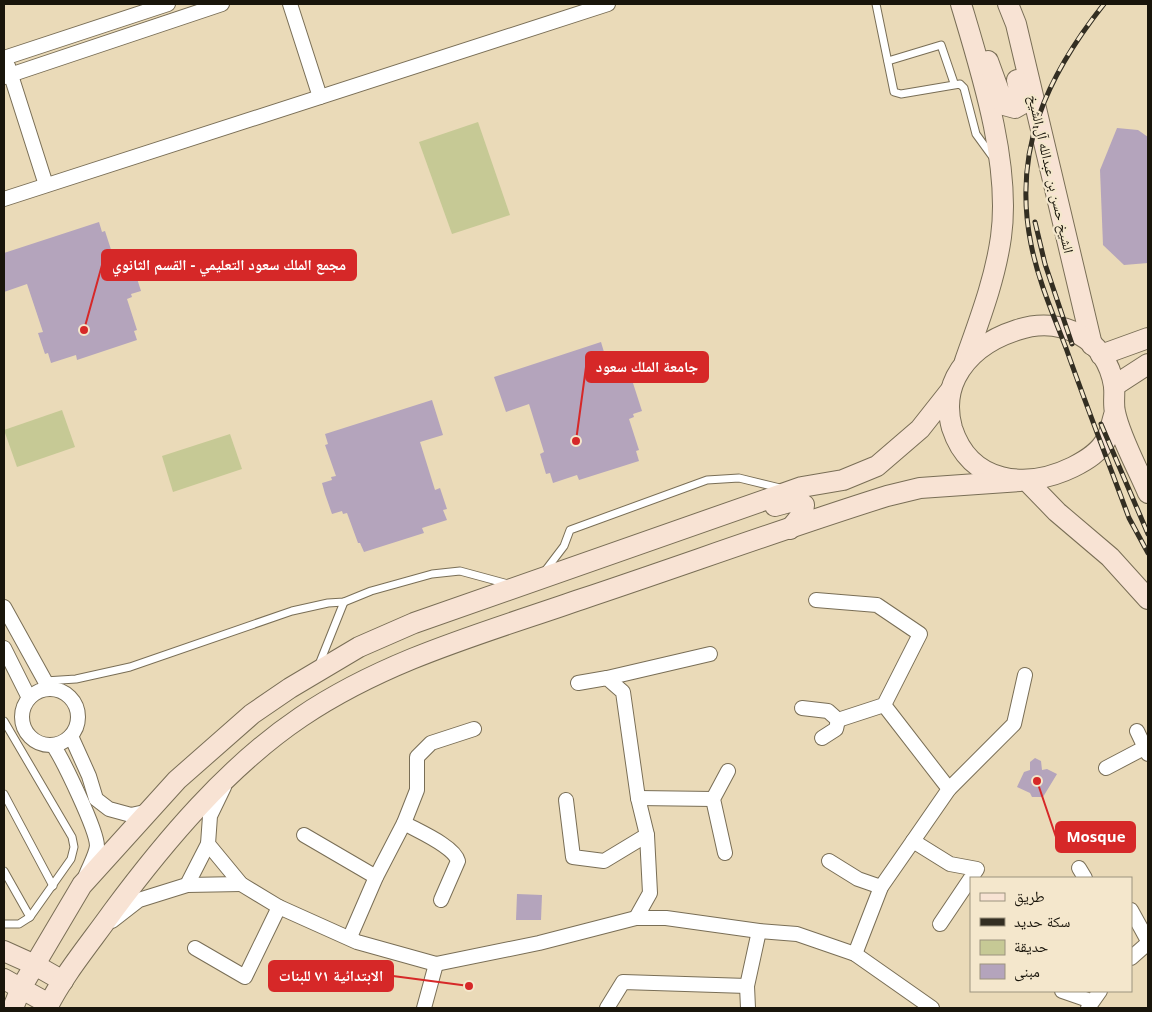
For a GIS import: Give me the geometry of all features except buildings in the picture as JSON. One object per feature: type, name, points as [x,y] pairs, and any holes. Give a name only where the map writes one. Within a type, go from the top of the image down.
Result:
[{"type":"street","points":[[46,185],[8,76],[4,56],[168,4]]},
{"type":"street","points":[[8,76],[222,4]]},
{"type":"street","points":[[290,4],[320,97]]},
{"type":"street","points":[[4,199],[608,4]]},
{"type":"street","name":"الشيخ حسن بن عبدالله آل الشيخ","points":[[961,4],[1000,153],[1003,207],[1001,237],[995,270],[965,361],[950,391],[948,416],[956,441],[972,462],[995,476],[1023,480],[1043,478],[1091,458],[1107,438],[1115,412],[1114,386],[1108,366],[1096,350],[1078,332],[1056,326],[1030,326],[1005,334],[982,347],[965,361]]},
{"type":"street","name":"الشيخ حسن بن عبدالله آل الشيخ","points":[[1008,4],[1016,24],[1096,350]]},
{"type":"street","points":[[969,29],[991,65],[1004,105],[1015,108],[1022,104],[1015,67],[1016,24]]},
{"type":"street","points":[[1096,350],[1148,338]]},
{"type":"street","points":[[1114,386],[1148,364]]},
{"type":"street","points":[[82,885],[177,780],[218,742],[252,714],[315,672],[388,634],[516,586],[802,487],[843,480],[877,466],[920,429],[950,391]]},
{"type":"street","name":"الشيخ حسن بن عبدالله آل الشيخ","points":[[1115,412],[1148,493]]},
{"type":"street","points":[[12,983],[48,1006],[63,982],[152,859],[249,758],[298,719],[377,672],[473,636],[908,490],[1023,480],[1110,557],[1148,599]]},
{"type":"street","points":[[745,507],[770,508],[792,501],[800,502],[804,505],[803,514],[790,529]]},
{"type":"street","points":[[816,600],[877,605],[920,634],[884,705],[838,720]]},
{"type":"street","points":[[4,607],[45,685],[64,692],[75,704],[78,722],[71,736],[53,745],[36,742],[26,732],[21,715],[29,698],[45,685]]},
{"type":"street","points":[[4,648],[29,698]]},
{"type":"street","points":[[578,683],[608,678],[710,654]]},
{"type":"street","points":[[855,954],[881,887],[949,790],[1014,724],[1025,675]]},
{"type":"street","points":[[608,678],[623,692],[638,798],[647,835],[650,893],[636,918]]},
{"type":"street","points":[[884,705],[949,790]]},
{"type":"street","points":[[802,708],[828,710],[838,720]]},
{"type":"street","points":[[822,738],[836,729],[838,720]]},
{"type":"street","points":[[350,937],[376,877],[404,823],[417,790],[417,757],[431,743],[474,729]]},
{"type":"street","points":[[1106,768],[1146,751],[1137,731]]},
{"type":"street","points":[[71,736],[89,776],[96,799],[109,809],[131,815],[150,811]]},
{"type":"street","points":[[12,983],[35,965],[82,885],[97,846],[91,826],[64,761],[53,745]]},
{"type":"street","points":[[725,853],[713,799],[728,771]]},
{"type":"street","points":[[187,885],[208,844],[210,816],[227,779]]},
{"type":"street","points":[[638,798],[713,799]]},
{"type":"street","points":[[566,800],[573,856],[604,861],[647,835]]},
{"type":"street","points":[[404,823],[449,849],[457,857],[458,861],[441,900]]},
{"type":"street","points":[[304,835],[376,877]]},
{"type":"street","points":[[913,841],[950,864],[977,869],[972,877]]},
{"type":"street","points":[[208,844],[241,884],[279,907],[350,937],[356,942],[436,964],[539,943],[636,918],[666,918],[758,931],[797,934],[855,954],[932,1008]]},
{"type":"street","points":[[829,861],[858,879],[881,887]]},
{"type":"street","points":[[940,924],[970,879]]},
{"type":"street","points":[[100,930],[140,900],[187,885],[241,884]]},
{"type":"street","points":[[196,948],[245,977],[279,907]]},
{"type":"street","points":[[1132,912],[1148,942],[1132,957]]},
{"type":"street","points":[[748,1008],[747,986],[758,931]]},
{"type":"street","points":[[4,951],[35,965],[63,982]]},
{"type":"street","points":[[424,1008],[436,964]]},
{"type":"street","points":[[607,1008],[623,982],[747,986]]},
{"type":"street","points":[[12,983],[14,1008]]},
{"type":"street","points":[[1065,992],[1093,1000]]},
{"type":"lane","points":[[876,4],[894,92],[901,94],[954,84],[964,88],[976,134],[1001,168]]},
{"type":"lane","points":[[888,61],[941,45],[943,46],[954,84]]},
{"type":"lane","points":[[540,578],[564,546],[570,530],[707,480],[739,478],[790,491]]},
{"type":"lane","points":[[45,685],[130,667],[292,611],[344,602],[371,591],[423,577],[460,571],[516,586]]},
{"type":"lane","points":[[315,672],[344,602]]},
{"type":"lane","points":[[4,720],[72,837],[74,853],[30,917],[19,924],[4,924]]},
{"type":"lane","points":[[4,794],[53,886]]},
{"type":"lane","points":[[4,871],[30,917]]},
{"type":"shaded area","points":[[4,4],[1148,4],[1148,1008],[4,1008]]},
{"type":"green space","points":[[478,122],[510,215],[452,234],[419,142]]},
{"type":"green space","points":[[62,410],[75,447],[17,467],[4,430]]},
{"type":"green space","points":[[230,434],[242,469],[173,492],[162,456]]},
{"type":"railway","points":[[1104,4],[1066,59],[1051,87],[1039,116],[1031,146],[1026,177],[1026,210],[1031,244],[1046,297],[1129,518],[1148,553]]},
{"type":"railway","points":[[1035,222],[1045,264],[1072,344]]},
{"type":"railway","points":[[1101,424],[1148,534]]},
{"type":"place","name":"مجمع الملك سعود التعليمي - القسم الثانوي","points":[[84,330]]},
{"type":"place","name":"جامعة الملك سعود","points":[[576,441]]},
{"type":"place","name":"Mosque","points":[[1037,781]]},
{"type":"place","name":"الابتدائية ٧١ للبنات","points":[[469,986]]}]
